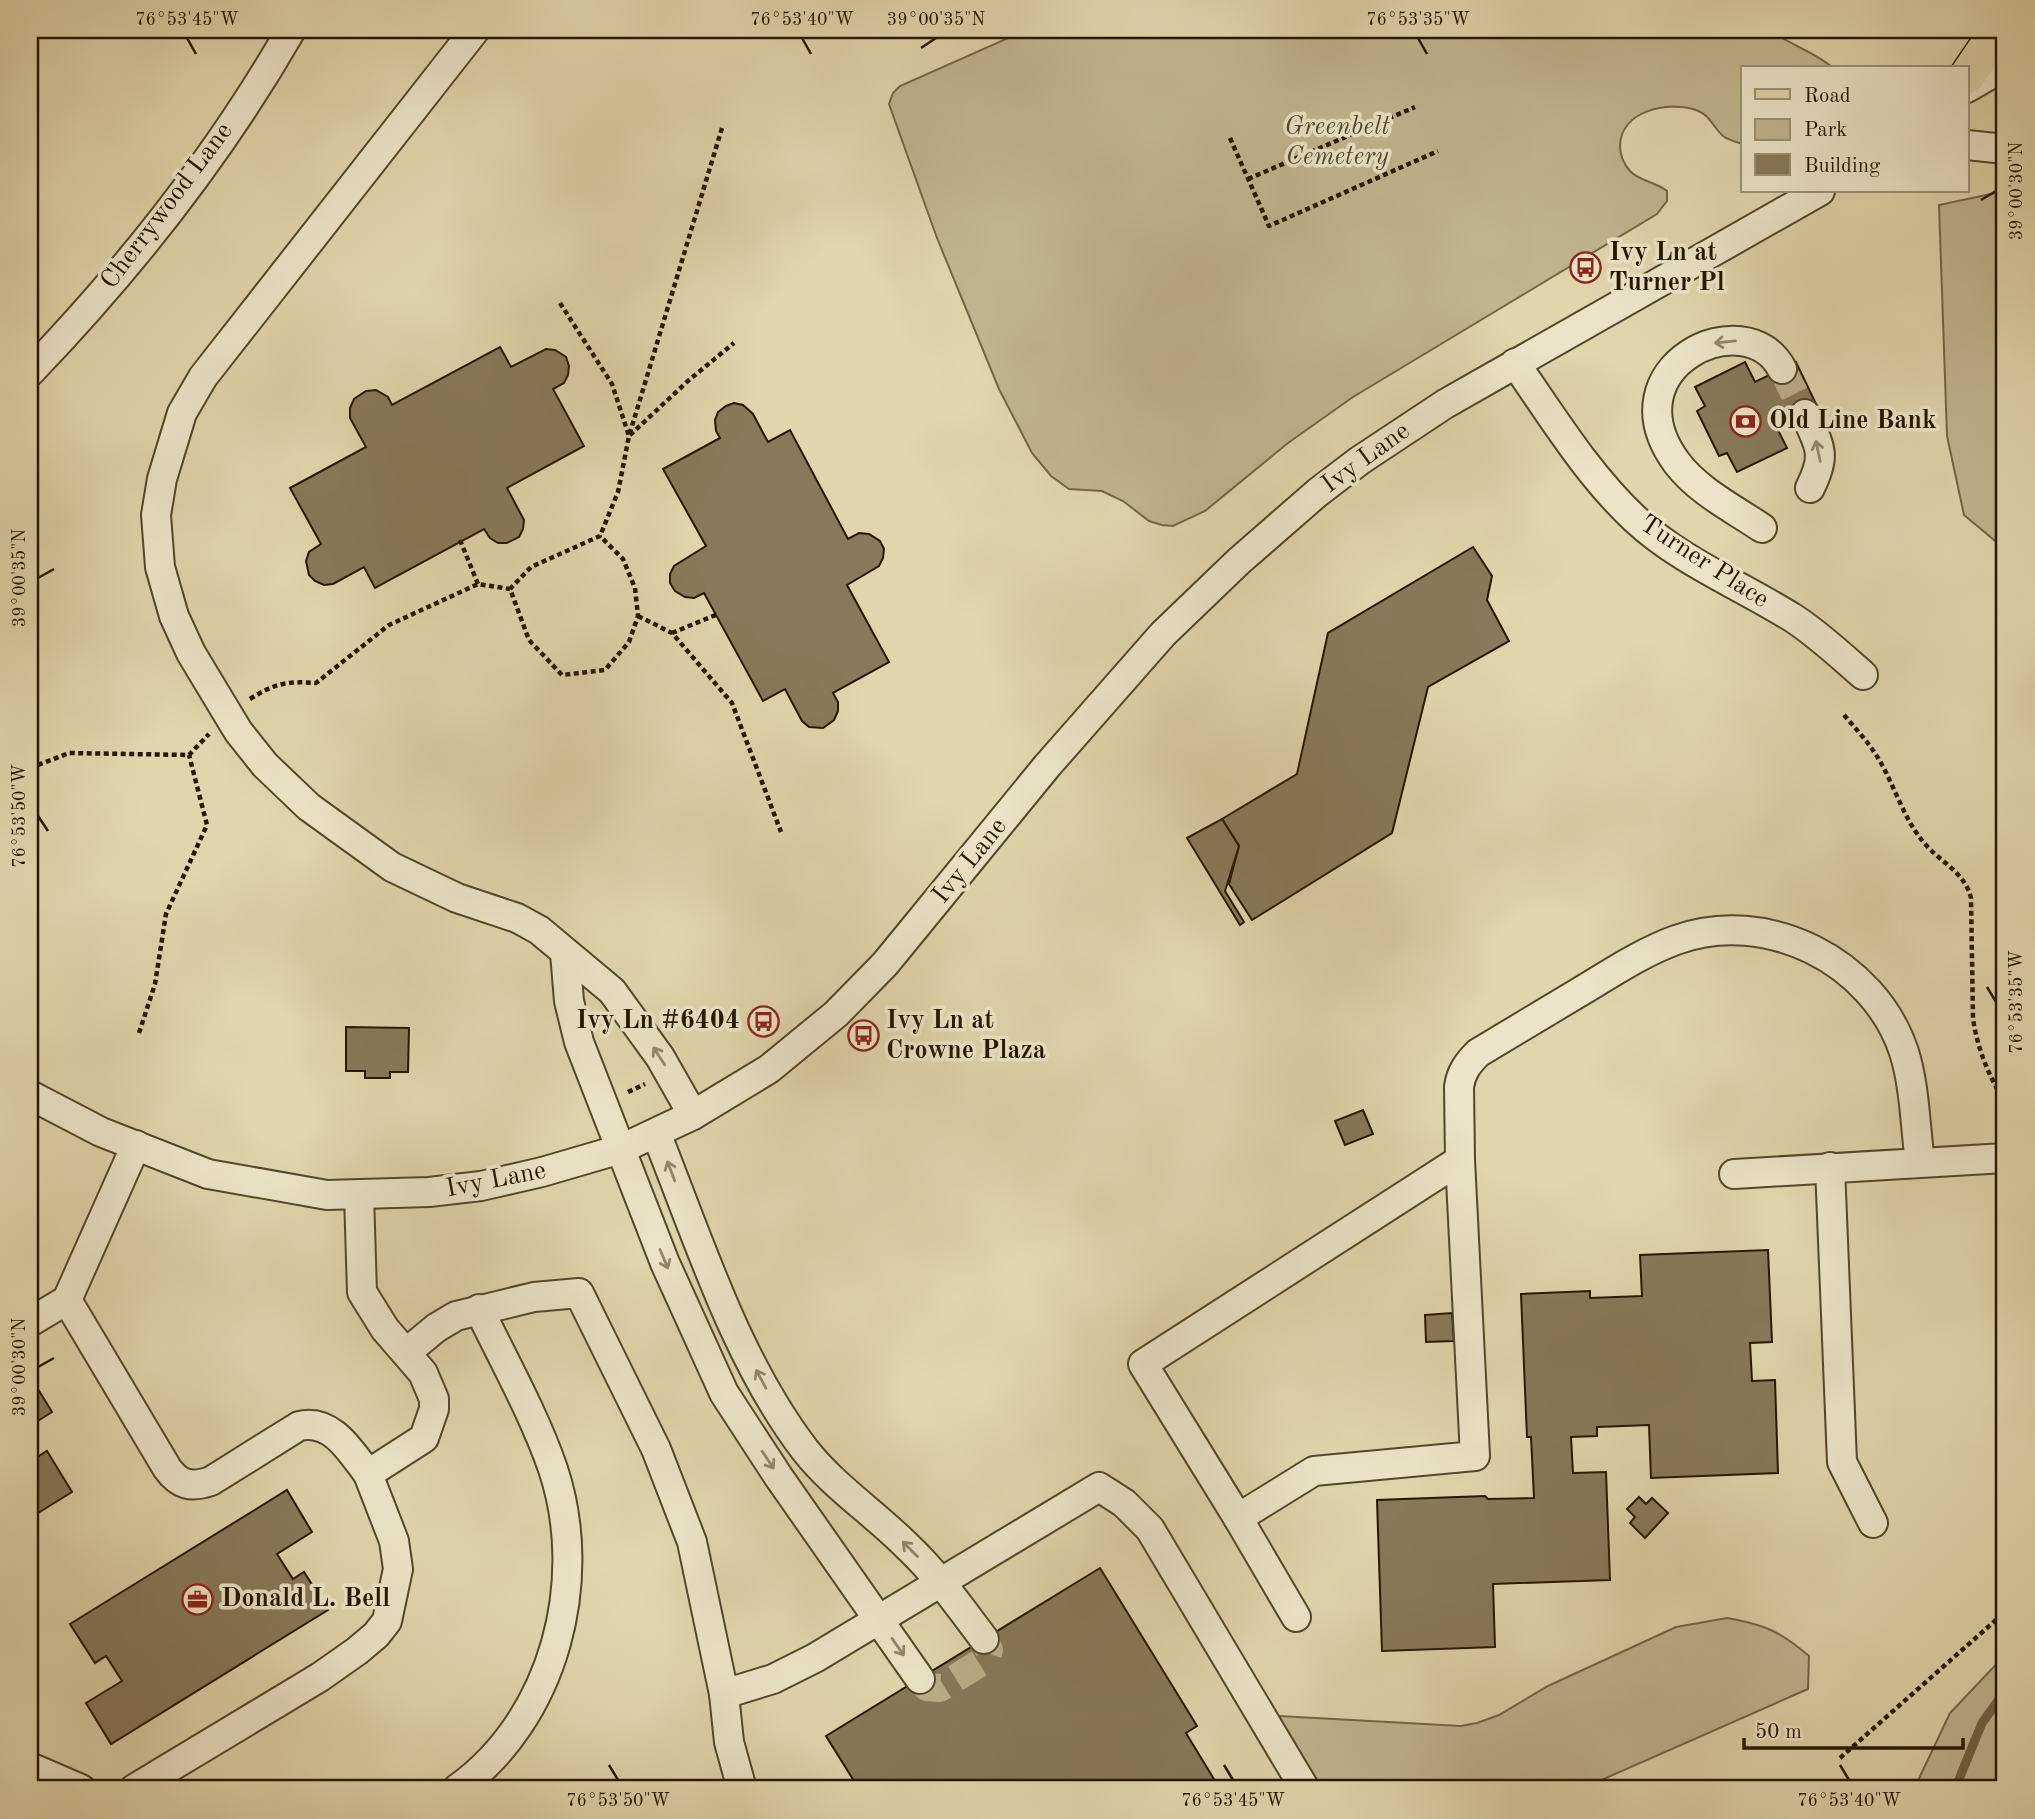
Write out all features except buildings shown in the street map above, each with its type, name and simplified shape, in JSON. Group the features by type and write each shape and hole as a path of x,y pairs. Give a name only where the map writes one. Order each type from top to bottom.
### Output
{"main road":[{"path":"1968,75 1998,30"}],"street":[{"name":"Cherrywood Lane","path":"30,372 73,328 175,203 292,30"},
{"path":"475,30 203,377 183,413 162,479 156,515 160,567 174,616 191,653 228,715 265,765 309,807 392,867 457,898 517,918 539,930 612,992 634,1019 674,1079 693,1115"},
{"path":"1968,87 2005,66"},
{"path":"1968,145 2005,149"},
{"name":"Ivy Lane","path":"30,1095 101,1132 208,1174 327,1195 429,1192 481,1186 621,1149 693,1115 769,1069 812,1035 868,982 1066,744 1163,634 1249,552 1317,493 1359,461 1444,404 1812,194"},
{"path":"1762,528 1694,481 1677,463 1658,425 1656,407 1661,387 1671,371 1685,357 1706,345 1725,340 1747,341 1769,353 1783,369"},
{"name":"Turner Place","path":"1515,363 1605,488 1636,520 1679,552 1795,620 1863,675"},
{"path":"1805,414 1822,459 1810,488"},
{"path":"1238,1518 1314,1472 1475,1456 1460,1160 1460,1078 1469,1061 1478,1053 1647,952 1678,939 1709,932 1757,932 1808,945 1849,974 1873,997 1894,1030 1903,1051 1909,1073 1920,1162"},
{"path":"565,953 569,1001 579,1042 666,1263 724,1392 778,1476 920,1679"},
{"path":"656,1133 710,1274 762,1383 789,1427 824,1471 906,1544 941,1582 984,1639"},
{"path":"30,1322 67,1300 136,1145"},
{"path":"1734,1174 2005,1158"},
{"path":"1296,1616 1143,1364 1460,1160"},
{"path":"1830,1167 1842,1462 1873,1523"},
{"path":"359,1195 362,1292 385,1329 423,1373 430,1386 434,1409 424,1438 368,1474"},
{"path":"407,1352 456,1315 534,1297 579,1293 656,1449 692,1542 724,1694 729,1742 742,1789"},
{"path":"67,1300 174,1477 184,1485 197,1486 211,1481 299,1426 318,1424 332,1433 368,1474 394,1541 398,1569 387,1621 357,1651 320,1677 134,1789"},
{"path":"457,1789 491,1758 523,1718 548,1673 565,1605 565,1532 553,1468 479,1309"},
{"path":"724,1694 773,1679 816,1658 1099,1487 1124,1503 1150,1529 1305,1789"},
{"path":"30,1767 81,1789"}],"path":[{"path":"1248,179 1415,107"},
{"path":"510,589 531,567 600,536 618,492 629,436 722,128"},
{"path":"1230,138 1269,226 1438,151"},
{"path":"560,303 612,384 629,436"},
{"path":"629,436 734,343"},
{"path":"510,589 529,640 562,676 605,670 629,642 638,616 635,588 623,559 600,536"},
{"path":"460,540 478,584"},
{"path":"30,768 69,753 189,755 228,715 270,687 293,682 316,683 389,625 478,584 510,589"},
{"path":"672,633 718,614"},
{"path":"638,616 672,633 732,702 781,832"},
{"path":"1844,715 1877,755 1917,835 1937,857 1963,878 1969,888 1974,1026 1984,1060 2005,1102"},
{"path":"139,1033 155,984 166,914 207,825 189,755"},
{"path":"620,1096 649,1082"},
{"path":"1840,1758 2005,1612"}],"green space":[{"name":"Greenbelt Cemetery","path":"1026,30 1770,30 1830,66 1741,66 1741,143 1723,136 1701,112 1685,107 1660,108 1637,116 1622,134 1621,153 1630,171 1667,191 1667,201 1657,214 1353,397 1288,443 1205,511 1173,526 1149,521 1123,501 1102,491 1069,489 1051,476 1032,453 999,389 937,238 889,104 893,93 900,86"},
{"path":"2005,191 2005,549 1964,515 1947,436 1939,205"},
{"path":"1727,1618 1771,1630 1809,1656 1808,1689 1581,1789 1305,1789 1261,1715 1461,1726 1477,1723 1499,1715 1548,1686 1676,1627"},
{"path":"2005,1655 2005,1789 1914,1789 1950,1713"}],"waterway":[{"path":"1955,1789 1982,1723 2005,1691"}],"tunnel":[{"path":"1782,369 1805,414"},
{"path":"920,1679 927,1687 940,1688 986,1659 989,1650 984,1639"}],"place":[{"name":"Ivy Ln at Turner Pl","path":"1586,268"},
{"name":"Old Line Bank","path":"1746,421"},
{"name":"Ivy Ln #6404","path":"763,1021"},
{"name":"Ivy Ln at Crowne Plaza","path":"863,1036"},
{"name":"Donald L. Bell","path":"198,1599"}]}
